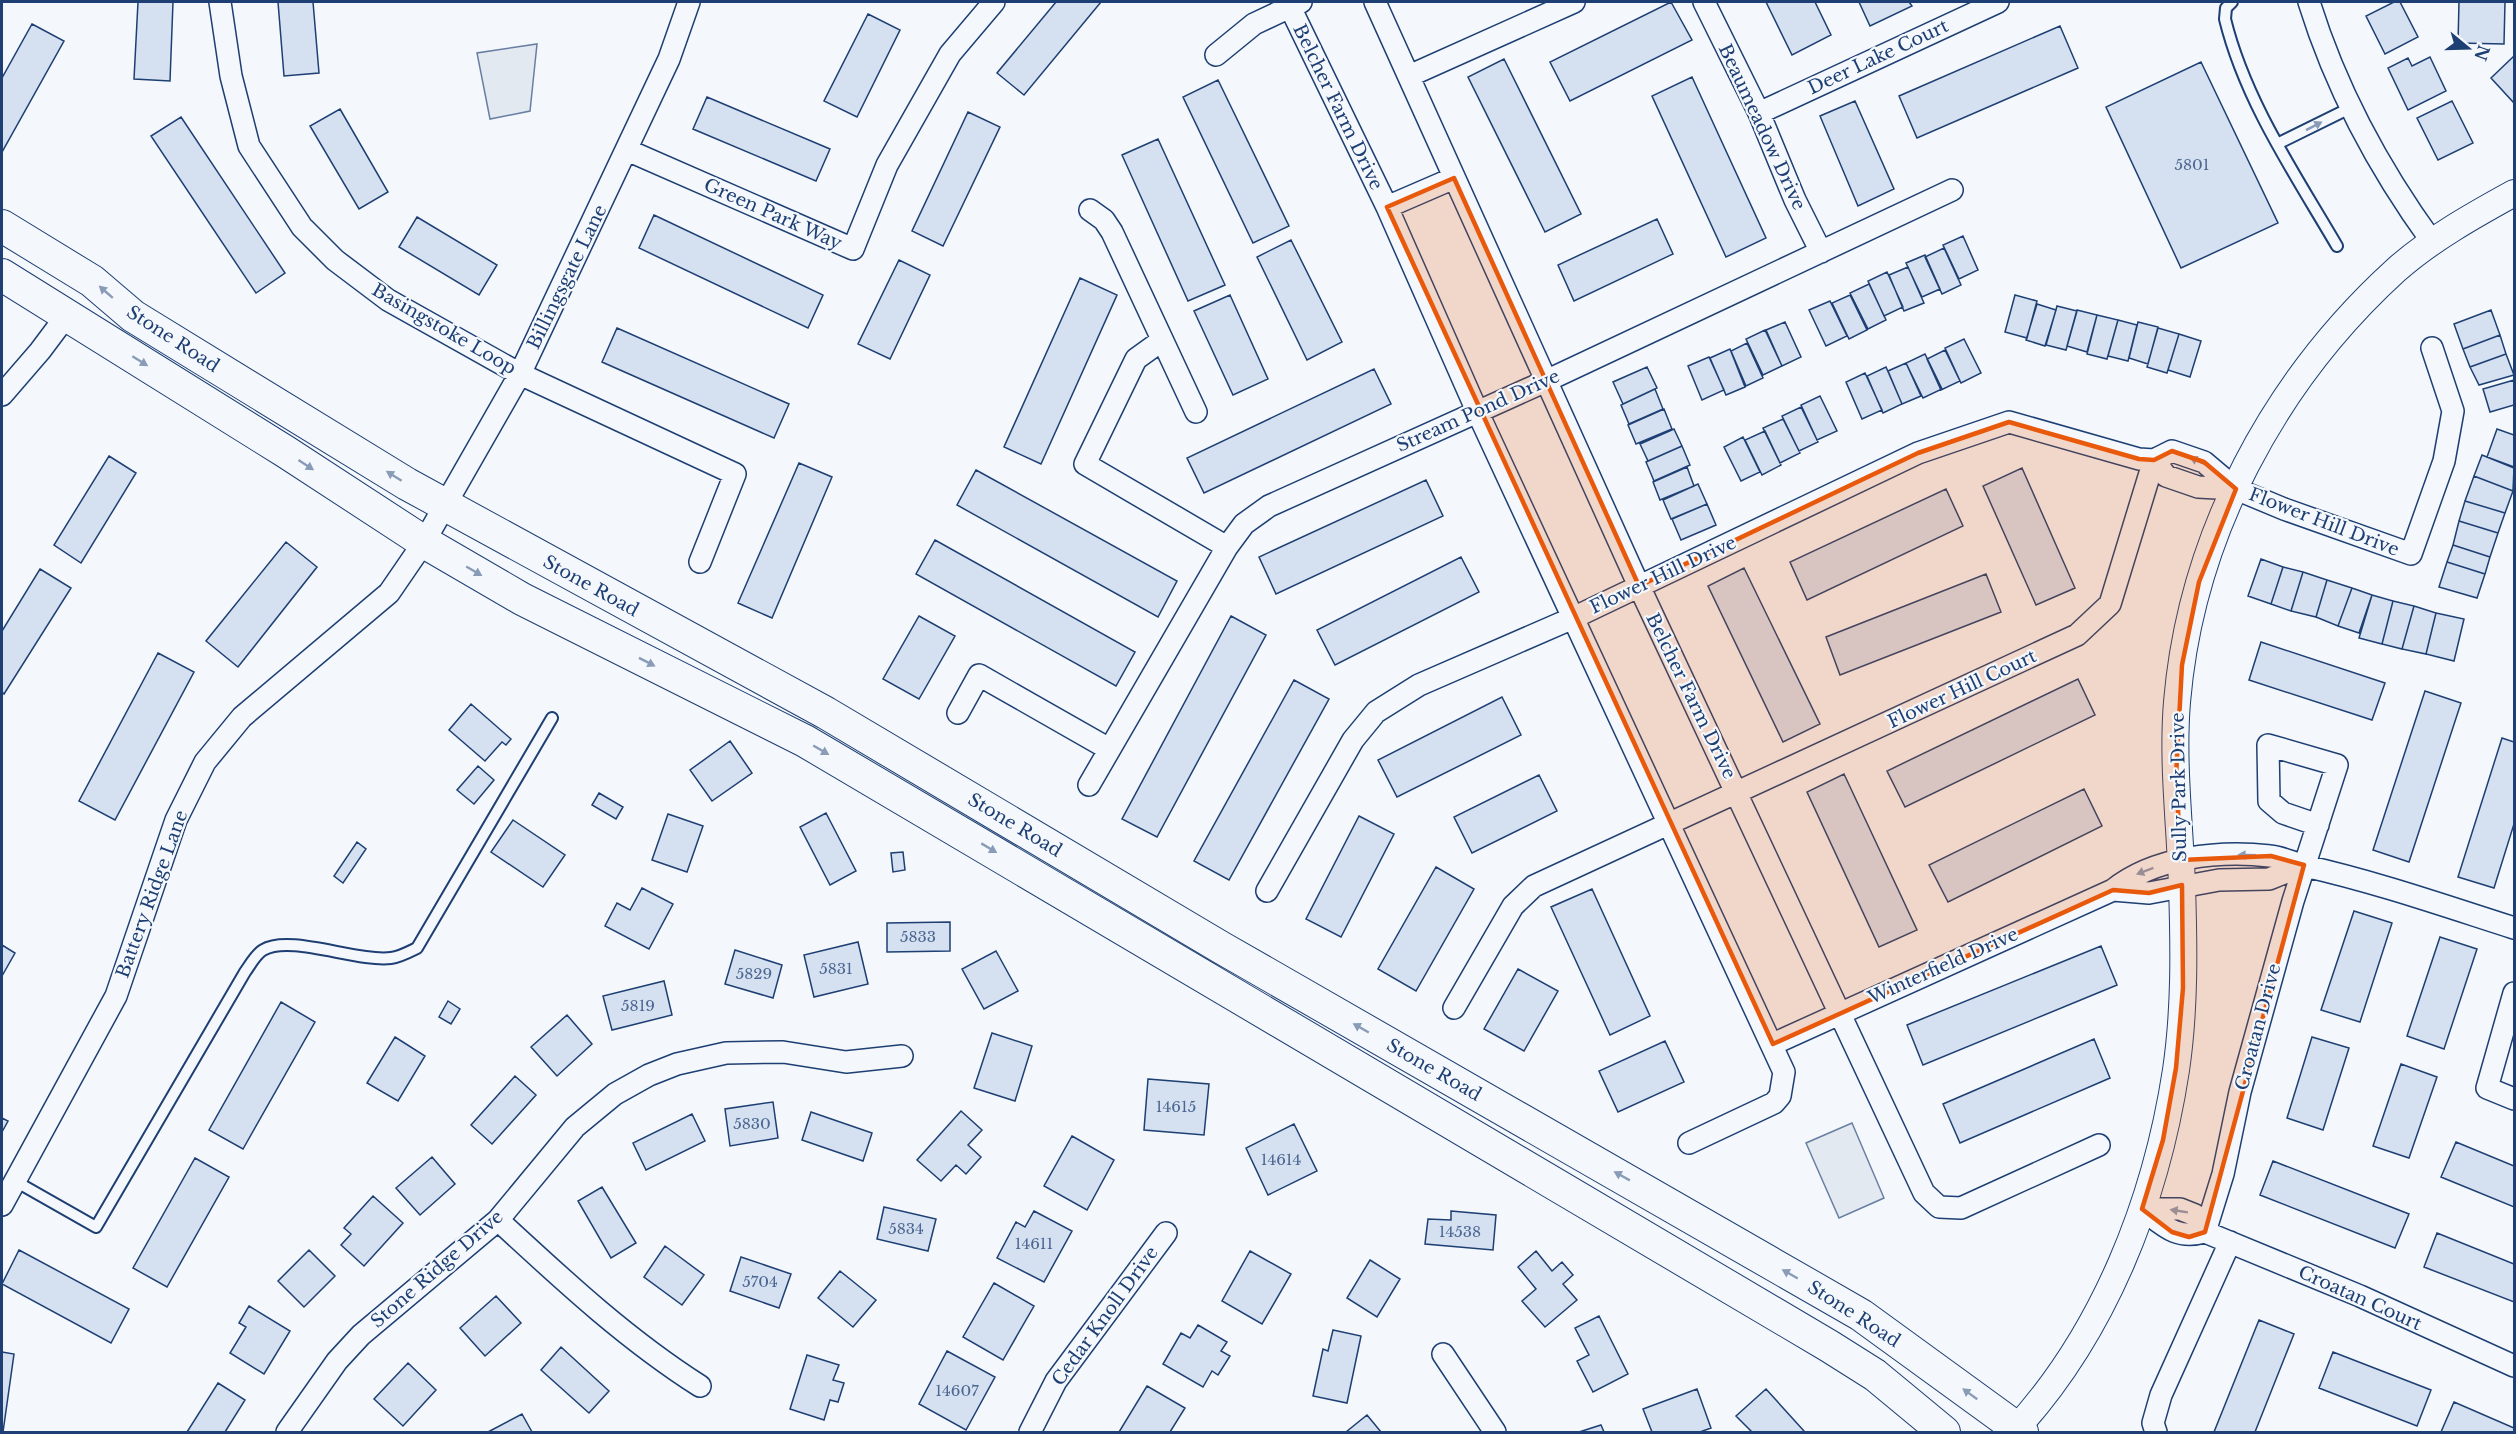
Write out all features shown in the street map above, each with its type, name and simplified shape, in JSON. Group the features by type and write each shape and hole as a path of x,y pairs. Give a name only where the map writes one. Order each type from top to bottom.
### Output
{"main road":[{"name":"Stone Road","path":"2,226 92,281 133,315 445,506 826,713 1222,948 1853,1310 2017,1431"},
{"name":"Stone Road","path":"2,275 286,452 424,542 522,599 806,741 967,834 1622,1226 1829,1346 1875,1376 1944,1432"}],"street":[{"name":"Basingstoke Loop","path":"220,2 231,76 249,146 302,227 335,260 388,300 520,374 735,474 700,562"},
{"name":"Billingsgate Lane","path":"424,542 520,374 669,59 689,2"},
{"name":"Green Park Way","path":"627,150 853,249 887,165 950,54 994,2"},
{"name":"Belcher Farm Drive","path":"1375,2 1639,586 1739,794 1924,1193 1939,1207 1961,1208 2099,1145"},
{"path":"1409,76 1574,2"},
{"name":"Beaumeadow Drive","path":"1704,2 1759,113 1795,200 1821,252"},
{"name":"Deer Lake Court","path":"1759,113 1972,6 1998,2"},
{"path":"2309,2 2350,108 2378,158 2433,243"},
{"name":"Belcher Farm Drive","path":"1216,55 1254,24 1295,4 1477,411 1773,1044 1784,1072 1780,1096 1774,1103 1689,1143"},
{"name":"Belcher Farm Drive","path":"1387,207 1454,178"},
{"name":"Stream Pond Drive","path":"1089,785 1227,547 1244,524 1269,506 1546,381 1952,190"},
{"name":"Sully Park Drive","path":"2017,1431 2078,1347 2102,1305 2121,1265 2142,1209 2163,1140 2176,1068 2183,988 2181,872 2176,777 2177,704 2182,665 2199,582 2213,540 2250,454 2292,387 2337,331 2398,269 2433,243 2514,193"},
{"path":"1090,210 1104,220 1112,232 1196,412"},
{"path":"2,394 40,351 67,315"},
{"path":"1161,341 1136,359 1085,464 1227,547"},
{"name":"Flower Hill Drive","path":"1267,891 1353,740 1376,712 1419,685 1573,618 1918,453 2009,422 2139,459 2154,460 2172,451 2204,462 2236,489 2284,509 2411,554 2444,461 2453,411 2432,348"},
{"name":"Flower Hill Court","path":"1454,1008 1513,906 1534,886 1739,794 2077,635 2110,604 2154,460"},
{"name":"Battery Ridge Lane","path":"2,1205 116,996 176,820 205,762 242,717 389,593 424,542"},
{"path":"958,713 979,675 1109,749"},
{"name":"Croatan Drive","path":"2205,1232 2223,1174 2240,1092 2304,865 2318,825"},
{"path":"2304,865 2337,872 2514,928"},
{"name":"Winterfield Drive","path":"1773,1044 2113,890 2149,893 2181,872 2219,880 2270,879 2304,865"},
{"path":"2514,993 2487,1088 2514,1099"},
{"name":"Stone Ridge Drive","path":"287,1432 337,1361 361,1335 498,1220 575,1126 615,1094 649,1075 702,1057 753,1051 783,1052 846,1062 902,1056"},
{"name":"Croatan Court","path":"2142,1209 2172,1232 2189,1237 2205,1232 2360,1296 2514,1366"},
{"path":"498,1220 606,1320 700,1386"},
{"name":"Cedar Knoll Drive","path":"1030,1432 1056,1381 1166,1233"},
{"path":"2156,1432 2152,1423 2160,1395 2230,1242"},
{"path":"1443,1354 1496,1432"}],"lane":[{"path":"2229,5 2227,27 2246,79 2277,144 2337,246"},
{"path":"2277,144 2350,108"},
{"path":"15,1181 96,1227 245,972 260,951 273,945 296,945 341,955 391,958 417,948 552,718"}],"highlighted area":[{"path":"1454,178 1639,586 1918,453 2009,422 2139,459 2154,460 2172,451 2204,462 2236,489 2199,582 2182,665 2176,777 2181,860 2271,856 2304,865 2205,1232 2189,1237 2172,1232 2142,1209 2163,1140 2176,1068 2183,988 2182,885 2149,893 2113,890 1773,1044 1387,207"}],"shaded area":[{"path":"537,44 530,111 490,119 477,53"},
{"path":"1852,1123 1884,1198 1839,1218 1806,1143"}],"building":[{"path":"138,2 173,2 170,81 134,79"},
{"path":"278,2 313,2 319,73 284,76"},
{"path":"1056,2 1101,2 1024,95 997,73"},
{"path":"1671,2 1692,40 1570,101 1550,62"},
{"path":"1766,2 1815,2 1831,35 1792,55"},
{"path":"1859,2 1909,2 1912,6 1870,26"},
{"path":"2394,2 2400,2 2418,37 2385,54 2366,16"},
{"path":"2459,2 2505,2 2504,44 2458,43"},
{"path":"868,14 900,30 857,117 824,101"},
{"path":"32,24 64,41 2,152 2,78"},
{"path":"2060,26 2078,68 1917,138 1899,96"},
{"path":"2514,56 2514,103 2491,78"},
{"path":"2430,57 2446,91 2408,110 2388,68 2408,58 2412,66"},
{"path":"1504,59 1581,214 1545,232 1468,77"},
{"path":"2201,62 2278,223 2181,268 2106,107"},
{"path":"1692,77 1766,238 1726,257 1652,96"},
{"path":"1218,80 1289,226 1253,243 1183,97"},
{"path":"707,97 830,149 816,181 693,129"},
{"path":"1855,101 1894,189 1858,206 1820,116"},
{"path":"2452,101 2473,143 2438,160 2417,118"},
{"path":"340,109 388,192 359,209 310,126"},
{"path":"968,112 1000,127 943,246 912,231"},
{"path":"181,117 285,273 256,293 151,136"},
{"path":"1158,139 1225,285 1188,301 1122,155"},
{"path":"654,215 823,295 808,328 639,248"},
{"path":"417,217 497,265 479,295 399,247"},
{"path":"1657,219 1673,254 1574,301 1558,265"},
{"path":"1963,236 1978,270 1959,279 1943,245"},
{"path":"1291,240 1342,342 1307,360 1257,257"},
{"path":"1944,248 1961,285 1942,294 1925,257"},
{"path":"1925,255 1940,289 1922,297 1906,263"},
{"path":"899,260 930,275 890,359 858,344"},
{"path":"1908,267 1924,303 1904,311 1889,275"},
{"path":"1887,272 1903,307 1884,316 1868,281"},
{"path":"1080,278 1117,295 1041,464 1004,447"},
{"path":"1869,284 1886,320 1868,329 1850,293"},
{"path":"1230,295 1268,379 1233,395 1194,311"},
{"path":"1850,295 1867,330 1849,339 1832,303"},
{"path":"2015,295 2037,301 2027,338 2005,332"},
{"path":"1830,301 1847,336 1826,346 1809,310"},
{"path":"2037,304 2056,310 2045,346 2026,340"},
{"path":"2057,306 2077,311 2066,350 2046,345"},
{"path":"2077,310 2097,315 2087,352 2067,346"},
{"path":"2491,310 2500,335 2463,349 2454,324"},
{"path":"2097,315 2118,320 2107,359 2087,354"},
{"path":"2118,320 2137,325 2128,361 2108,356"},
{"path":"1785,322 1801,357 1782,366 1766,330"},
{"path":"2138,322 2158,327 2148,364 2129,358"},
{"path":"617,328 789,404 774,438 602,362"},
{"path":"2158,328 2179,334 2167,373 2147,367"},
{"path":"1765,330 1782,366 1763,375 1746,339"},
{"path":"2179,334 2201,341 2190,377 2168,370"},
{"path":"2500,335 2506,354 2470,367 2463,349"},
{"path":"1964,339 1981,373 1961,383 1945,348"},
{"path":"1747,343 1763,378 1746,386 1731,351"},
{"path":"1730,349 1745,387 1726,395 1710,358"},
{"path":"1945,350 1960,381 1941,390 1927,359"},
{"path":"1925,354 1942,389 1923,398 1906,363"},
{"path":"2506,354 2514,375 2479,385 2470,367"},
{"path":"1709,357 1724,390 1702,400 1688,366"},
{"path":"1906,363 1921,396 1902,404 1888,371"},
{"path":"1647,367 1657,388 1623,404 1613,382"},
{"path":"1886,367 1902,404 1883,413 1867,376"},
{"path":"1374,369 1391,404 1204,493 1187,458"},
{"path":"1865,373 1882,410 1862,419 1846,382"},
{"path":"2514,380 2514,405 2490,412 2483,389"},
{"path":"1655,389 1663,409 1629,424 1621,405"},
{"path":"1820,396 1837,431 1817,440 1801,405"},
{"path":"1801,407 1818,442 1799,451 1782,416"},
{"path":"1664,409 1672,429 1636,444 1628,425"},
{"path":"1783,419 1800,453 1780,463 1763,428"},
{"path":"1674,429 1682,446 1648,461 1640,444"},
{"path":"2497,429 2514,435 2514,467 2487,457"},
{"path":"1765,431 1781,465 1762,475 1745,440"},
{"path":"1743,437 1760,472 1741,481 1724,447"},
{"path":"1682,446 1690,465 1654,481 1646,462"},
{"path":"2482,455 2514,468 2513,491 2474,476"},
{"path":"109,456 136,473 81,563 54,545"},
{"path":"799,463 832,477 772,618 738,603"},
{"path":"1687,467 1694,486 1660,500 1653,482"},
{"path":"2022,468 2075,588 2036,605 1983,486"},
{"path":"976,470 1177,581 1158,617 957,505"},
{"path":"2474,476 2513,491 2505,513 2465,501"},
{"path":"1426,480 1443,516 1276,594 1259,557"},
{"path":"1698,484 1707,504 1671,519 1663,500"},
{"path":"1946,489 1963,526 1807,600 1790,562"},
{"path":"2465,501 2505,513 2498,533 2459,521"},
{"path":"1707,504 1716,525 1681,540 1672,519"},
{"path":"2459,521 2498,533 2490,557 2453,545"},
{"path":"935,540 1135,652 1116,686 916,574"},
{"path":"286,542 317,567 238,667 206,641"},
{"path":"2453,545 2490,557 2485,574 2447,562"},
{"path":"1461,557 1479,592 1335,665 1317,630"},
{"path":"2261,559 2283,567 2271,604 2248,596"},
{"path":"2447,562 2485,574 2477,598 2439,587"},
{"path":"2283,567 2303,572 2291,611 2271,604"},
{"path":"1744,568 1820,724 1783,742 1708,586"},
{"path":"40,569 71,588 4,694 2,692 2,631"},
{"path":"2303,572 2327,580 2316,617 2291,611"},
{"path":"1986,574 2001,612 1840,675 1826,637"},
{"path":"2327,580 2352,588 2338,626 2316,617"},
{"path":"2352,588 2372,595 2359,633 2338,626"},
{"path":"2372,595 2393,601 2382,644 2359,638"},
{"path":"2393,601 2414,606 2402,649 2382,644"},
{"path":"2414,606 2436,613 2426,654 2402,649"},
{"path":"2436,613 2464,619 2454,661 2426,654"},
{"path":"919,616 955,636 919,699 883,679"},
{"path":"1231,616 1266,635 1157,837 1122,819"},
{"path":"2261,642 2385,683 2372,720 2249,680"},
{"path":"158,653 194,672 115,820 79,801"},
{"path":"2078,679 2095,715 1905,807 1887,771"},
{"path":"1294,680 1329,699 1229,880 1194,861"},
{"path":"2425,691 2461,703 2409,862 2373,850"},
{"path":"1502,697 1521,735 1397,797 1378,760"},
{"path":"471,704 511,739 506,745 502,742 485,761 449,730"},
{"path":"2502,738 2514,742 2514,824 2494,888 2458,877"},
{"path":"730,741 752,773 712,801 690,770"},
{"path":"478,766 494,780 474,804 457,790"},
{"path":"1844,774 1917,930 1879,947 1807,792"},
{"path":"1539,775 1557,811 1472,853 1454,817"},
{"path":"2084,789 2102,826 1948,902 1929,865"},
{"path":"599,793 623,807 616,819 592,805"},
{"path":"826,813 856,871 830,885 800,827"},
{"path":"668,814 703,826 687,872 652,860"},
{"path":"1359,816 1394,834 1341,937 1306,919"},
{"path":"513,820 565,855 543,887 491,852"},
{"path":"357,842 366,849 343,883 334,876"},
{"path":"903,852 905,870 893,872 891,853"},
{"path":"1436,867 1474,889 1416,991 1378,969"},
{"path":"642,888 673,904 649,949 605,926 617,903 630,910"},
{"path":"1592,889 1650,1016 1610,1035 1551,907"},
{"path":"2354,911 2392,923 2360,1022 2321,1010"},
{"path":"950,922 950,951 887,952 887,923"},
{"path":"2440,937 2477,949 2444,1049 2407,1036"},
{"path":"858,942 868,984 814,997 804,955"},
{"path":"2,945 15,953 2,976"},
{"path":"2101,946 2117,985 1923,1065 1907,1025"},
{"path":"735,950 782,965 773,998 725,984"},
{"path":"996,951 1018,991 984,1009 962,969"},
{"path":"1518,969 1558,991 1524,1051 1484,1029"},
{"path":"664,981 672,1015 612,1030 603,996"},
{"path":"448,1001 460,1009 451,1024 439,1017"},
{"path":"281,1002 315,1022 243,1149 209,1130"},
{"path":"567,1015 592,1044 557,1076 531,1047"},
{"path":"992,1033 1032,1046 1015,1101 974,1088"},
{"path":"395,1037 425,1056 398,1101 367,1083"},
{"path":"2312,1037 2349,1048 2323,1130 2287,1118"},
{"path":"2094,1039 2110,1078 1960,1143 1943,1104"},
{"path":"1665,1041 1684,1082 1618,1112 1599,1071"},
{"path":"2401,1064 2437,1077 2409,1158 2373,1146"},
{"path":"515,1076 536,1095 492,1144 471,1125"},
{"path":"1148,1079 1209,1084 1204,1135 1144,1130"},
{"path":"773,1102 778,1138 730,1146 725,1109"},
{"path":"961,1111 982,1130 968,1145 981,1157 966,1174 956,1165 941,1181 917,1160"},
{"path":"811,1112 872,1133 863,1161 802,1140"},
{"path":"692,1114 705,1141 646,1170 633,1143"},
{"path":"2,1118 8,1121 2,1132"},
{"path":"1294,1124 1317,1171 1268,1195 1246,1148"},
{"path":"1072,1136 1114,1160 1087,1210 1044,1186"},
{"path":"2456,1142 2514,1166 2514,1207 2441,1177"},
{"path":"432,1157 455,1184 420,1215 396,1188"},
{"path":"195,1158 229,1177 167,1287 133,1268"},
{"path":"2273,1161 2409,1214 2395,1248 2260,1195"},
{"path":"602,1187 636,1243 611,1258 578,1201"},
{"path":"373,1196 403,1223 364,1266 341,1245 351,1234 344,1228"},
{"path":"884,1207 936,1219 928,1251 877,1239"},
{"path":"1034,1211 1072,1231 1044,1282 997,1258 1016,1222 1025,1227"},
{"path":"1451,1211 1496,1215 1493,1250 1425,1244 1428,1219 1451,1220"},
{"path":"2437,1233 2514,1264 2514,1302 2424,1267"},
{"path":"665,1246 704,1275 682,1305 644,1277"},
{"path":"19,1250 129,1309 111,1343 2,1284"},
{"path":"309,1250 335,1276 304,1307 278,1281"},
{"path":"1250,1251 1291,1274 1262,1324 1222,1301"},
{"path":"1536,1251 1552,1271 1562,1262 1573,1275 1563,1284 1577,1300 1545,1327 1522,1301 1536,1289 1518,1267"},
{"path":"741,1257 791,1274 779,1308 730,1291"},
{"path":"1370,1260 1400,1279 1377,1317 1347,1298"},
{"path":"840,1271 876,1300 853,1327 818,1298"},
{"path":"994,1283 1034,1306 1003,1360 963,1337"},
{"path":"496,1296 521,1323 485,1356 460,1328"},
{"path":"249,1306 290,1331 264,1374 230,1353 246,1327 239,1323"},
{"path":"1599,1316 1628,1374 1593,1392 1577,1361 1589,1355 1575,1328"},
{"path":"2259,1320 2294,1334 2255,1432 2214,1432"},
{"path":"1198,1325 1227,1342 1221,1351 1230,1356 1218,1375 1212,1371 1203,1387 1163,1364 1181,1333 1190,1338"},
{"path":"1333,1330 1361,1336 1347,1403 1313,1396 1323,1349 1328,1351"},
{"path":"561,1347 609,1391 589,1413 541,1370"},
{"path":"947,1351 995,1377 966,1430 919,1404"},
{"path":"2,1352 14,1354 3,1432 2,1432"},
{"path":"2333,1352 2431,1390 2417,1426 2319,1388"},
{"path":"807,1355 839,1365 833,1380 844,1383 838,1402 830,1400 824,1420 790,1409"},
{"path":"408,1363 436,1390 403,1426 374,1399"},
{"path":"218,1383 245,1400 225,1432 187,1432"},
{"path":"1147,1386 1185,1408 1170,1432 1119,1432"},
{"path":"1697,1389 1711,1428 1700,1432 1652,1432 1643,1409"},
{"path":"1766,1389 1804,1431 1752,1432 1736,1416"},
{"path":"2454,1402 2514,1428 2514,1432 2441,1432"},
{"path":"522,1414 532,1432 488,1432"},
{"path":"1367,1415 1381,1432 1346,1432"},
{"path":"1601,1425 1604,1432 1579,1432"}]}
